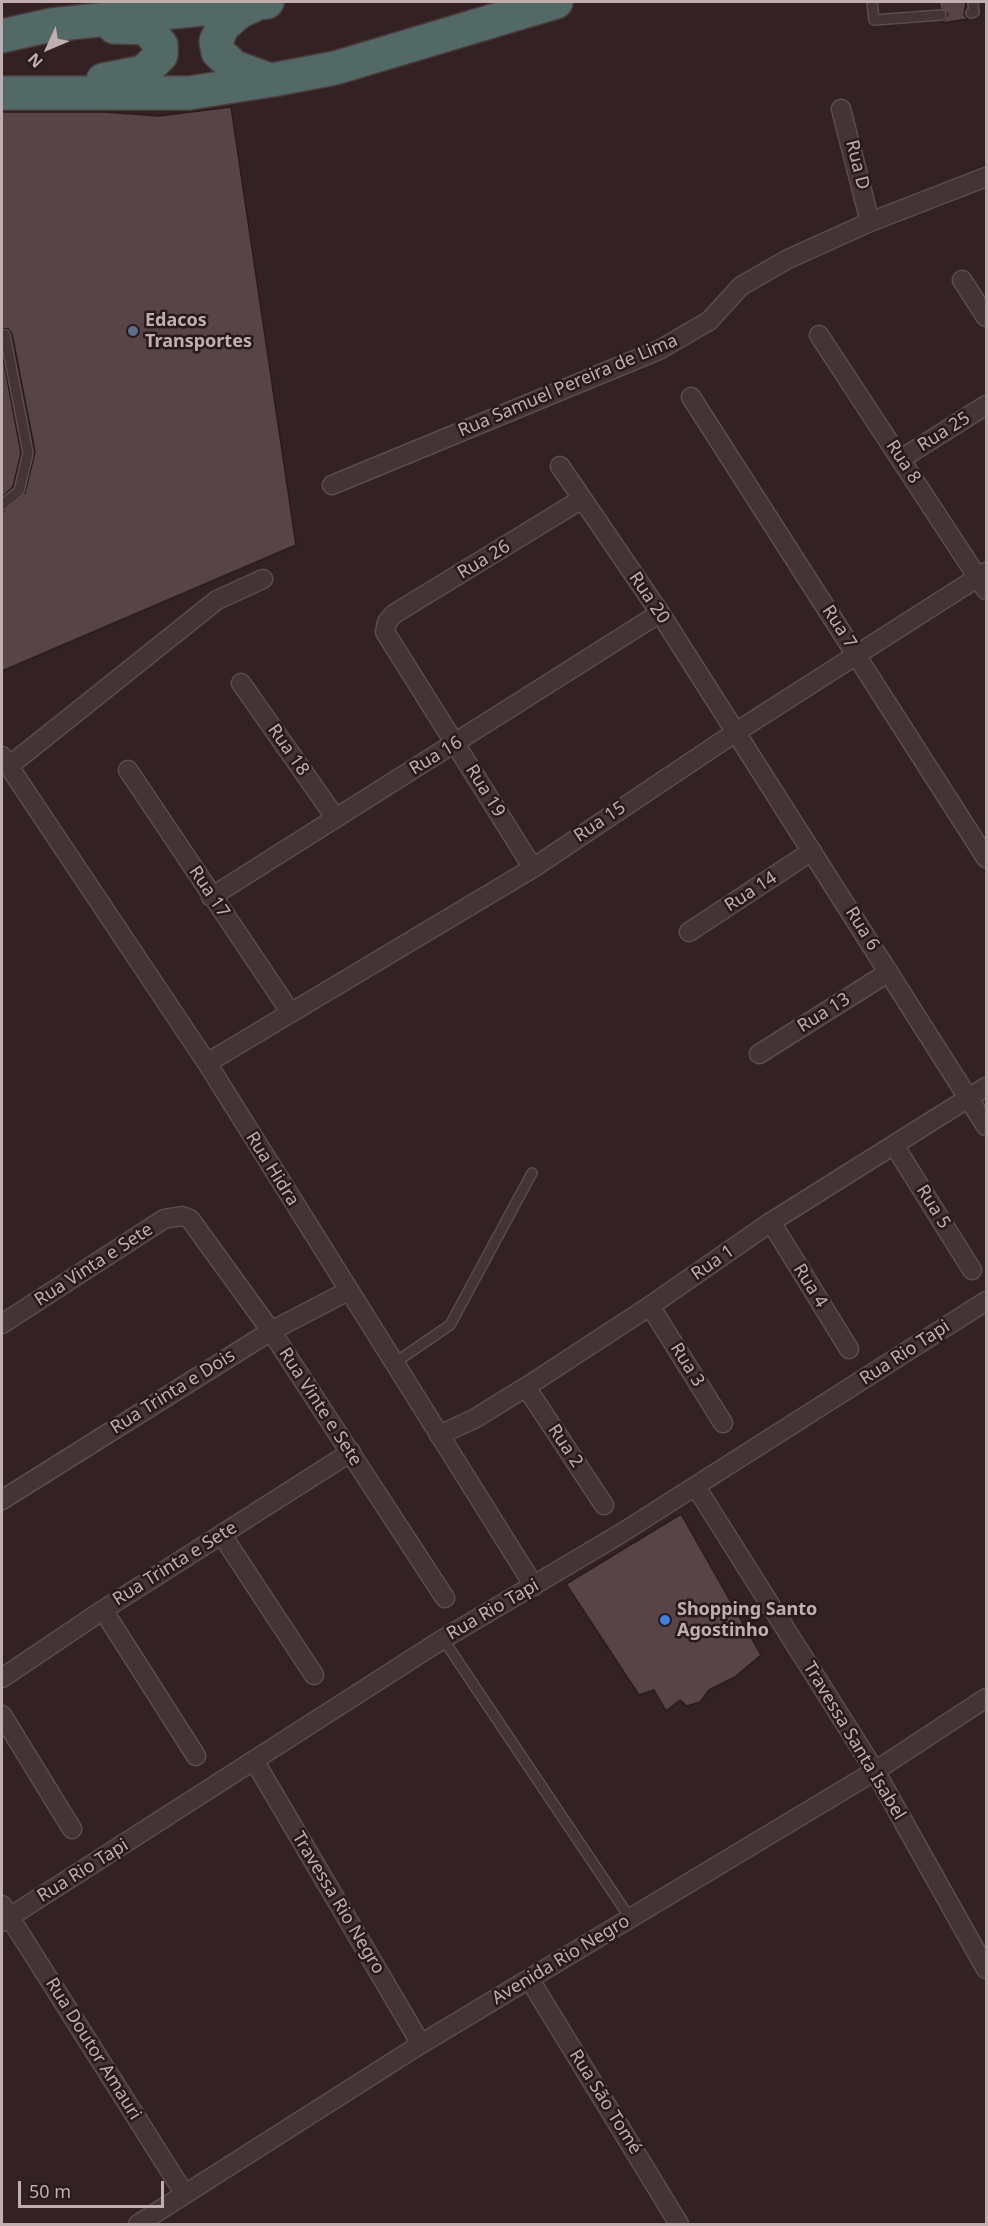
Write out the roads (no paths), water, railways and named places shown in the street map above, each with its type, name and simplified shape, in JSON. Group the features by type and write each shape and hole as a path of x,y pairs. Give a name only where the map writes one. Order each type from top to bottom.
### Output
{"highway":[{"path":"262,2 239,12 223,26 216,41 218,51 234,67 272,80"},
{"path":"2,36 137,9 262,2"},
{"path":"2,93 189,93 272,80 336,68 556,2"},
{"path":"37,92 144,72 161,55 161,45 146,28 51,25"}],"street":[{"name":"Rua D","path":"841,109 870,222"},
{"name":"Rua Samuel Pereira de Lima","path":"332,485 659,351 709,321 741,286 788,259 870,222 987,177"},
{"path":"962,280 987,317"},
{"name":"Rua 8","path":"819,335 984,580"},
{"name":"Rua 7","path":"691,397 987,858"},
{"name":"Rua 25","path":"901,459 987,405"},
{"name":"Rua 20","path":"560,466 660,613 736,732"},
{"name":"Rua 26","path":"387,621 394,614 582,500"},
{"path":"5,761 218,600 263,579"},
{"name":"Rua 15","path":"207,1063 533,868 856,654 984,580"},
{"name":"Rua 16","path":"211,897 336,817 456,745 660,613"},
{"name":"Rua 19","path":"387,621 386,632 533,868"},
{"name":"Rua 18","path":"241,683 336,817"},
{"name":"Rua 6","path":"736,732 987,1126"},
{"name":"Rua Hidra","path":"5,761 207,1063 393,1364 534,1586"},
{"name":"Rua 17","path":"128,770 291,1014"},
{"name":"Rua 14","path":"689,932 812,851"},
{"name":"Rua 13","path":"759,1054 889,972"},
{"name":"Rua 1","path":"439,1435 474,1419 526,1387 650,1306 771,1222 987,1087"},
{"name":"Rua 5","path":"894,1145 972,1270"},
{"name":"Rua Vinta e Sete","path":"2,1324 165,1219 183,1216 190,1219"},
{"name":"Rua Vinte e Sete","path":"190,1219 271,1331 445,1598"},
{"name":"Rua 4","path":"771,1222 849,1349"},
{"name":"Rua Trinta e Dois","path":"2,1500 271,1331 348,1291"},
{"name":"Rua Rio Tapi","path":"4,1915 255,1762 443,1639 696,1486 987,1301"},
{"name":"Rua 3","path":"650,1306 723,1423"},
{"name":"Rua 2","path":"526,1387 604,1505"},
{"name":"Rua Trinta e Sete","path":"2,1678 103,1610 351,1452"},
{"name":"Travessa Santa Isabel","path":"696,1486 875,1771 987,1969"},
{"path":"222,1535 314,1675"},
{"path":"103,1610 196,1755"},
{"name":"Avenida Rio Negro","path":"138,2224 422,2044 875,1771 987,1698"},
{"path":"2,1715 72,1829"},
{"name":"Travessa Rio Negro","path":"255,1762 422,2044"},
{"name":"Rua Doutor Amauri","path":"4,1915 184,2193"},
{"name":"Rua São Tomé","path":"530,1980 679,2224"}],"lane":[{"path":"872,2 874,20 941,15"},
{"path":"970,13 974,12 973,2"},
{"path":"2,505 19,491 28,453 5,335"},
{"path":"393,1364 450,1325 532,1173"},
{"path":"443,1639 630,1918"}],"place":[{"name":"Edacos Transportes","path":"133,331"},
{"name":"Shopping Santo Agostinho","path":"665,1620"}]}
